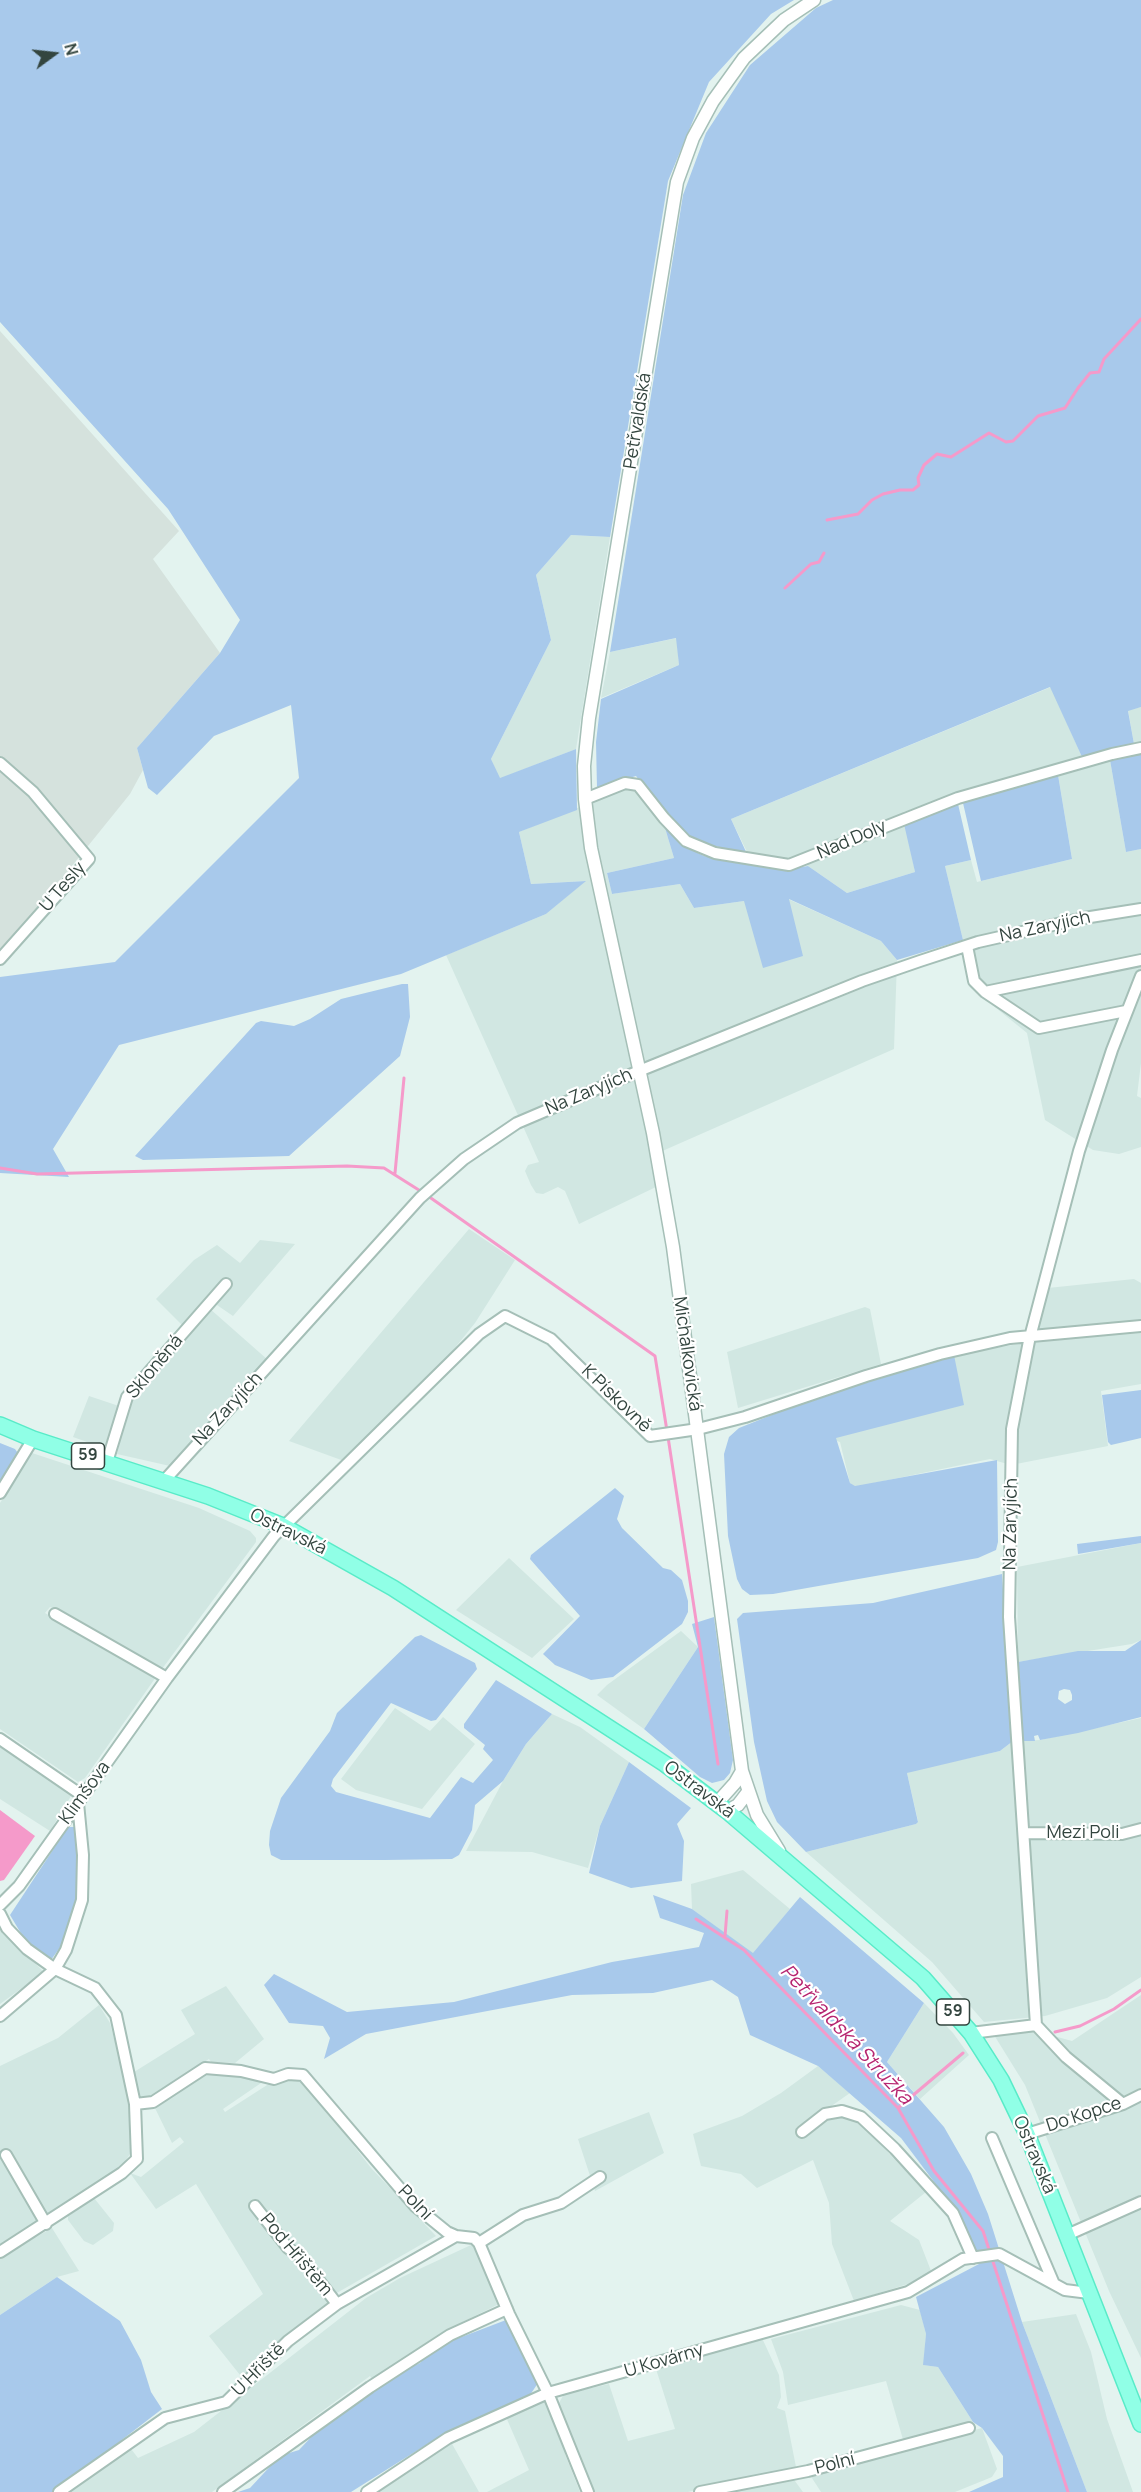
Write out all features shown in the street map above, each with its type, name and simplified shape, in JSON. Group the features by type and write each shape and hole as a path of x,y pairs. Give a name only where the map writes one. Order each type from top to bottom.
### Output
{"main road":[{"name":"Ostravská","path":"0,1425 33,1439 207,1496 283,1526 393,1588 583,1709 722,1807 923,1978 971,2033 1001,2080 1027,2134 1141,2424"}],"street":[{"name":"Petřvaldská","path":"600,889 585,799 584,766 589,718 677,182 693,138 713,101 744,58 784,20 814,0"},
{"name":"Nad Doly","path":"585,799 625,783 638,785 686,841 715,853 789,865 958,798 1112,754 1141,748"},
{"name":"U Tesly","path":"0,764 33,792 89,859 0,959"},
{"name":"Michálkovická","path":"600,889 668,1215 742,1771 760,1821 783,1857"},
{"name":"Na Zaryjích","path":"163,1482 420,1198 464,1159 517,1124 639,1071 862,981 967,946 1084,918 1141,909"},
{"path":"967,946 974,981 985,992 1039,1028 1126,1011"},
{"path":"985,992 1141,960"},
{"name":"Na Zaryjích","path":"1036,2025 1009,1617 1012,1429 1031,1335 1079,1151 1126,1011 1141,976"},
{"name":"Skloněná","path":"108,1462 127,1397 226,1284"},
{"name":"K Pískovně","path":"283,1526 479,1334 505,1316 551,1339 650,1436 698,1429 745,1417 812,1393 940,1354 1031,1335 1053,1336 1141,1326"},
{"path":"0,1493 33,1439"},
{"name":"Klimšova","path":"0,1905 19,1887 167,1678 283,1526"},
{"path":"56,1614 167,1678"},
{"path":"0,1739 80,1800 83,1855 82,1900 66,1950 55,1969 0,2016"},
{"path":"722,1807 742,1771"},
{"path":"722,1807 738,1805 748,1792"},
{"name":"Mezi Poli","path":"1024,1833 1122,1834 1141,1829"},
{"path":"0,1914 7,1928 27,1949 55,1969 96,1988 116,2015 135,2104 137,2159 122,2173 0,2252"},
{"path":"971,2033 1036,2025 1066,2058 1123,2104"},
{"name":"Polní","path":"135,2104 153,2102 205,2068 241,2071 274,2079 288,2074 303,2075 415,2206 436,2225 456,2236 466,2236 479,2243"},
{"name":"Do Kopce","path":"1027,2134 1123,2104 1141,2095"},
{"path":"802,2132 825,2114 842,2111 861,2117 895,2149 953,2213 974,2258"},
{"path":"993,2138 1054,2284"},
{"path":"6,2155 46,2224"},
{"path":"588,2492 548,2393 507,2309 479,2243 523,2215 561,2204 600,2177"},
{"path":"1066,2235 1141,2202"},
{"name":"Pod Hřištěm","path":"255,2206 288,2248 300,2256 336,2304"},
{"name":"U Hřiště","path":"59,2492 165,2418 226,2402 288,2341 336,2304 456,2236"},
{"name":"U Kovárny","path":"367,2492 448,2438 548,2393 908,2292 963,2259 999,2254 1065,2290 1089,2293"},
{"path":"223,2492 390,2374 450,2335 507,2309"},
{"name":"Polní","path":"700,2492 808,2470 969,2428"}],"shaded area":[{"path":"0,0 794,0 771,14 709,82 668,181 610,537 571,535 536,575 551,640 491,759 500,778 576,749 577,810 519,832 531,884 586,881 546,914 401,974 119,1045 53,1149 69,1177 0,1173 0,977 115,962 299,778 291,705 214,736 157,795 148,788 137,748 220,653 240,620 168,509 0,322"},
{"path":"833,0 1141,0 1141,707 1128,711 1134,744 1082,757 1050,687 731,819 747,854 695,841 671,821 636,776 597,788 596,742 601,699 679,665 676,638 610,652 683,195 706,133 750,65 816,8"},
{"path":"0,331 179,531 153,559 220,653 137,748 143,770 130,794 0,955"},
{"path":"571,535 610,537 576,749 499,779 491,759 551,640 536,575"},
{"path":"677,638 679,665 601,698 610,652"},
{"path":"1051,687 1082,757 903,812 915,872 847,893 808,866 791,859 748,854 731,819"},
{"path":"1141,707 1141,743 1134,744 1128,710"},
{"path":"1141,754 1141,849 1126,852 1110,760"},
{"path":"1110,760 1126,852 1141,849 1141,1063 1137,1096 1141,1098 1141,1147 1119,1154 1093,1150 1045,1120 1027,1033 970,987 963,940 945,866 971,860 977,882 1072,859 1058,775"},
{"path":"1058,775 1072,859 981,881 963,803"},
{"path":"635,789 665,828 674,858 607,873 612,894 680,884 694,908 744,901 788,899 881,941 897,960 894,1049 651,1156 658,1186 579,1224 565,1191 558,1187 543,1194 536,1193 531,1185 525,1171 528,1165 539,1162 446,955 546,914 585,881 531,884 519,832 621,790"},
{"path":"958,804 971,860 945,866 963,940 897,960 881,941 789,899 803,956 763,968 744,901 694,908 680,884 612,894 607,873 674,858 665,828 682,845 704,856 783,870 808,866 847,893 915,872 904,824"},
{"path":"408,984 410,1017 400,1056 289,1156 143,1160 135,1156 256,1023 261,1021 294,1026 310,1019 341,999"},
{"path":"469,1229 515,1260 475,1323 437,1370 344,1461 289,1441"},
{"path":"260,1240 295,1244 233,1316 214,1303 232,1284 226,1279 185,1328 156,1299 194,1260 217,1245 240,1263"},
{"path":"1134,1279 1141,1283 1141,1384 1101,1391 1108,1446 1011,1465 990,1459 855,1487 850,1483 840,1442 830,1439 954,1355 1036,1341 1048,1288"},
{"path":"865,1307 870,1309 881,1364 738,1408 727,1352"},
{"path":"209,1308 268,1360 170,1466 117,1454 130,1399"},
{"path":"954,1355 964,1405 836,1438 850,1483 855,1486 997,1460 998,1542 996,1550 978,1558 773,1594 750,1595 742,1589 737,1579 728,1536 724,1454 729,1437 739,1428 827,1393"},
{"path":"1141,1390 1141,1438 1111,1445 1108,1442 1102,1395"},
{"path":"89,1396 119,1406 107,1449 73,1437"},
{"path":"0,1443 15,1449 20,1456 0,1487"},
{"path":"32,1453 199,1508 250,1531 256,1538 256,1542 162,1669 50,1607 45,1613 156,1677 85,1778 78,1782 0,1729 0,1503"},
{"path":"615,1488 624,1496 617,1519 622,1528 663,1568 671,1570 682,1580 688,1601 688,1612 682,1624 613,1677 591,1680 555,1665 543,1654 580,1616 530,1559 531,1555"},
{"path":"1141,1536 1141,1543 1078,1554 1077,1544"},
{"path":"1141,1543 1141,1640 1132,1644 1018,1662 1017,1567"},
{"path":"509,1558 574,1619 532,1658 456,1610"},
{"path":"1002,1574 1013,1741 1000,1751 907,1773 918,1822 916,1824 806,1852 777,1822 767,1801 754,1742 737,1619 743,1613 873,1603"},
{"path":"714,1617 733,1760 730,1773 724,1780 712,1783 700,1777 644,1729 698,1647 692,1624"},
{"path":"681,1631 698,1647 644,1729 597,1695 607,1685"},
{"path":"421,1635 475,1663 477,1669 436,1720 431,1721 391,1703 333,1779 331,1786 336,1792 430,1818 461,1777 473,1783 493,1760 483,1749 485,1745 464,1728 464,1724 496,1680 552,1714 526,1744 503,1781 475,1805 472,1830 459,1855 452,1859 281,1860 271,1855 270,1831 281,1798 330,1731 337,1713 415,1637"},
{"path":"1141,1640 1141,1717 1078,1733 1040,1740 1038,1735 1034,1736 1035,1741 1021,1741 1018,1662 1078,1651 1125,1651","holes":["1070,1690 1072,1700 1065,1704 1058,1699 1059,1691"]},
{"path":"395,1708 430,1731 443,1717 475,1744 422,1809 356,1790 341,1779"},
{"path":"552,1714 580,1727 629,1762 600,1826 588,1868 532,1852 466,1851 503,1781 526,1744"},
{"path":"1141,1718 1141,1977 1107,1998 1045,2016 984,2022 932,1962 806,1852 916,1824 918,1821 907,1773 911,1771 1000,1751 1013,1741 1040,1740"},
{"path":"0,1747 71,1796 50,1831 0,1799"},
{"path":"629,1762 691,1808 677,1824 684,1841 682,1881 631,1888 589,1873 600,1826"},
{"path":"0,1810 35,1836 4,1880 0,1881"},
{"path":"68,1827 76,1827 79,1859 76,1899 61,1946 51,1960 28,1945 10,1915"},
{"path":"743,1870 790,1909 753,1954 692,1909 691,1884"},
{"path":"653,1895 692,1909 753,1953 800,1897 924,2003 887,2062 944,2127 971,2174 988,2214 1022,2322 1087,2492 969,2492 1003,2477 1003,2456 982,2428 973,2422 938,2367 923,2365 926,2334 916,2297 979,2264 962,2219 901,2138 818,2066 750,2035 738,1997 712,1980 653,1993 572,1995 366,2034 324,2059 330,2038 323,2026 289,2023 264,1985 274,1974 347,2012 454,2002 612,1962 699,1947 704,1933 660,1918"},
{"path":"0,1929 44,1972 0,2004"},
{"path":"226,1986 264,2039 235,2063 211,2062 209,2059 150,2096 140,2096 134,2072 195,2034 181,2010"},
{"path":"1141,1995 1141,2358 1109,2291 1025,2085 994,2035 1032,2030 1072,2041"},
{"path":"924,2003 953,2033 969,2055 920,2099 887,2062"},
{"path":"99,2005 110,2023 124,2076 132,2133 131,2152 122,2167 46,2218 5,2149 1,2152 40,2221 0,2245 0,2066 58,2038"},
{"path":"818,2066 850,2093 800,2128 829,2117 845,2115 858,2121 926,2192 890,2221 919,2240 933,2276 854,2301 832,2244 829,2203 813,2160 757,2188 741,2174 701,2166 693,2134 742,2116 781,2093"},
{"path":"211,2069 264,2081 223,2109 225,2112 275,2080 302,2078 371,2168 436,2236 335,2294 293,2242 290,2244 251,2207 297,2264 302,2263 334,2303 244,2380 209,2336 263,2294 196,2184 156,2209 130,2173 141,2177 184,2142 180,2137 172,2143 154,2106"},
{"path":"649,2112 664,2153 595,2191 578,2139"},
{"path":"94,2198 114,2223 113,2231 93,2245 84,2241 68,2220 68,2216"},
{"path":"52,2228 79,2271 57,2277 0,2315 0,2257"},
{"path":"471,2245 475,2247 499,2304 441,2333 372,2379 370,2376 212,2492 66,2492 128,2445 138,2458 194,2432 366,2298 400,2278"},
{"path":"57,2277 120,2321 141,2360 151,2392 162,2409 54,2492 0,2492 0,2315"},
{"path":"901,2305 920,2310 926,2334 924,2365 938,2367 973,2422 904,2443 886,2381 788,2405 783,2372 771,2339"},
{"path":"1076,2314 1091,2352 1107,2419 1133,2492 1087,2492 1022,2322"},
{"path":"506,2320 511,2325 538,2383 530,2395 445,2433 351,2492 238,2492 250,2488 276,2460 299,2450 316,2432 403,2371 420,2363 426,2355 451,2341"},
{"path":"762,2338 779,2375 781,2397 777,2408 785,2411 796,2467 688,2492 594,2492 559,2403 564,2394 609,2384 628,2441 675,2429 656,2369"},
{"path":"546,2399 569,2451 565,2454 580,2492 487,2492 529,2470 506,2417"},
{"path":"982,2428 997,2469 992,2477 955,2492 821,2492 810,2475"},
{"path":"451,2442 479,2492 373,2492"},
{"path":"792,2477 803,2492 712,2492"}],"waterway":[{"path":"827,520 858,514 872,500 883,494 913,490 919,485 918,478 924,465 937,454 951,457 989,433 1006,442 1013,441 1038,416 1065,408 1090,373 1099,372 1104,359 1141,319"},
{"path":"785,588 811,564 819,562 824,553"},
{"path":"395,1173 404,1078"},
{"path":"0,1168 37,1174 347,1166 384,1168 422,1192"},
{"path":"428,1196 655,1356 667,1431"},
{"path":"668,1437 718,1764"},
{"path":"725,1936 727,1911"},
{"name":"Petřvaldská Stružka","path":"696,1919 744,1950 898,2108 934,2171 983,2231 1068,2492"},
{"path":"1055,2032 1080,2026 1114,2009 1141,1990"},
{"path":"898,2108 963,2053"}]}
